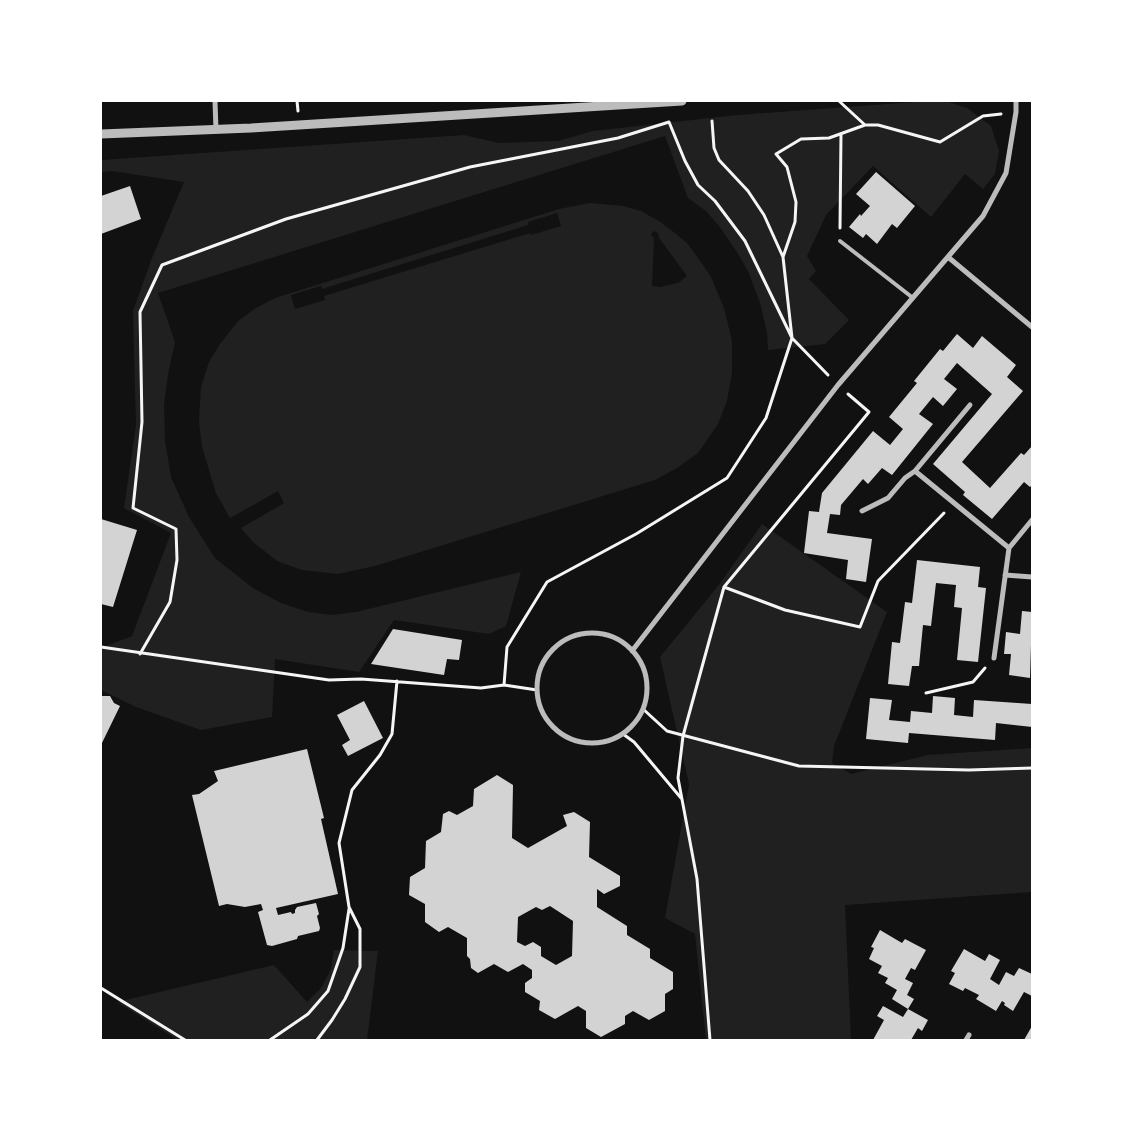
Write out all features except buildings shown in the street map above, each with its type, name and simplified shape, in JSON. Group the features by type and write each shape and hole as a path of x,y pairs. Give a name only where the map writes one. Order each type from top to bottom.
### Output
{"street":[{"path":"214,101 216,130"},
{"path":"101,134 216,130 682,101"},
{"path":"632,650 838,385 984,216 1006,173 1016,112 1016,101"},
{"path":"948,257 1032,327"},
{"path":"862,511 888,498 905,478 916,471 970,405"},
{"path":"916,471 1009,548"},
{"path":"994,658 1009,548 1032,520"},
{"path":"1005,575 1032,577"},
{"path":"593,633 607,635 621,641 632,650 644,668 646,679 646,699 635,723 623,734 596,744 568,738 555,729 539,705 537,690 538,675 552,650 564,640 578,635 593,633"}],"lane":[{"path":"840,241 913,298"}],"path":[{"path":"839,101 865,125"},
{"path":"782,257 795,222 796,202 787,167 776,154 801,139 830,138 865,125 878,125 940,142 983,116 1016,112"},
{"path":"504,685 506,648 547,582 636,534 728,478 766,418 792,338 782,257 764,215 748,191 719,160 714,148 712,121"},
{"path":"140,654 170,602 177,560 176,529 133,508 142,422 140,312 162,265 286,218 470,167 618,138 669,122 685,161 698,185 715,201 745,241 792,338 838,385 869,412 724,587 683,736 678,778 697,879 710,1040"},
{"path":"840,134 840,241"},
{"path":"724,587 785,610 860,627 878,581 954,503"},
{"path":"101,647 329,680 361,679 481,688 504,685 537,690"},
{"path":"926,693 974,682 994,658"},
{"path":"270,1040 308,1014 328,991 343,948 349,907 339,843 352,790 380,755 392,734 397,682"},
{"path":"643,709 667,732 799,766 968,770 1032,768"},
{"path":"623,734 634,742 682,800"},
{"path":"317,1040 345,999 360,967 360,929 349,907"},
{"path":"101,988 185,1040"}],"shaded area":[{"path":"929,101 949,102 967,108 991,126 999,151 995,174 983,189 965,174 931,217 873,166 826,215 807,256 816,271 809,279 849,320 825,344 768,350 767,333 761,306 749,273 719,226 706,211 688,198 665,136 158,293 175,342 164,405 165,441 171,477 189,517 215,558 253,588 281,603 308,612 332,615 356,612 521,572 506,626 489,634 394,620 359,672 275,659 272,717 201,730 136,707 101,690 101,648 132,636 171,533 124,508 136,425 133,311 152,258 184,182 112,171 101,172 101,160 464,135 499,143 558,141 593,131 737,115"},
{"path":"590,203 623,206 641,211 659,221 687,243 711,277 724,308 732,341 732,373 727,401 718,424 698,453 677,468 655,480 375,566 338,574 302,570 277,561 253,542 241,528 284,503 278,491 230,518 216,493 202,447 199,422 201,387 209,362 238,321 256,308 275,298 559,209","holes":["557,213 561,226 531,235 530,233 324,296 325,300 295,309 291,295 321,286 322,289 528,225 528,222","653,231 658,233 659,238 687,276 678,283 660,287 652,286 654,238 651,235"]},
{"path":"762,524 887,612 834,746 832,763 851,774 928,755 1032,748 1032,892 845,905 851,1040 706,1040 695,934 665,918 689,784 660,657 718,586"},
{"path":"334,950 378,951 367,1040 178,1040 117,1002 274,965 307,1002 321,988 331,969"}]}
